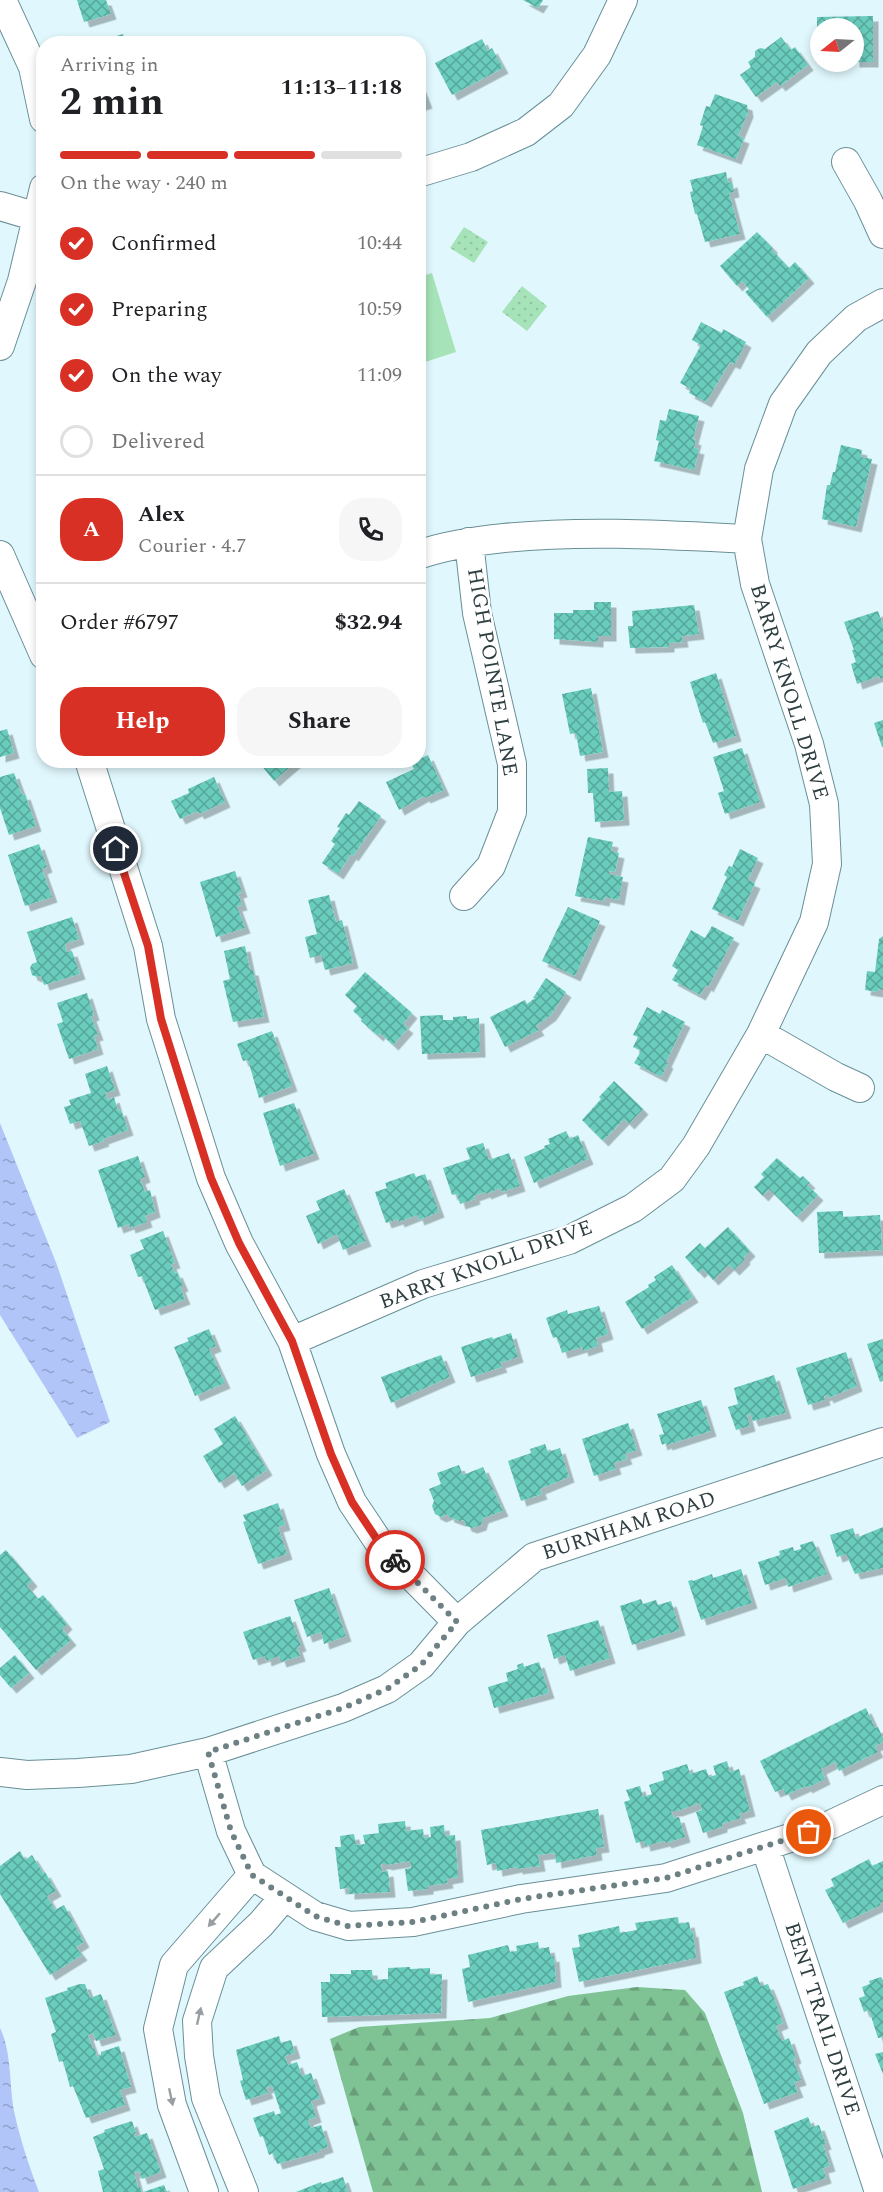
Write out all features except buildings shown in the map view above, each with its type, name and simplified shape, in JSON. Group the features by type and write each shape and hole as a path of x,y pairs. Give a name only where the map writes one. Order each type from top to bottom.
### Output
{"street":[{"path":"2,0 33,66 36,80"},
{"path":"426,171 471,157 525,132 561,105 597,55 623,0"},
{"path":"846,162 883,234"},
{"path":"0,206 36,217"},
{"path":"0,346 36,232"},
{"name":"BARRY KNOLL DRIVE","path":"292,1341 423,1284 569,1240 633,1208 672,1179 696,1146 761,1034 814,922 826,864 824,804 809,744 755,584 747,539 759,469 783,404 819,353 856,318 883,303"},
{"path":"426,553 469,542 543,534 655,534 747,539"},
{"name":"HIGH POINTE LANE","path":"464,896 491,866 512,812 512,764 477,613 469,542"},
{"path":"0,555 36,637"},
{"path":"92,768 148,946 161,1019 211,1178 239,1243 292,1341 331,1454 352,1502 380,1544 457,1622"},
{"path":"761,1034 836,1077 860,1088"},
{"name":"BURNHAM ROAD","path":"0,1772 27,1775 88,1773 130,1768 208,1752 343,1708 387,1689 421,1665 457,1622 534,1557 883,1442"},
{"path":"208,1752 231,1831 252,1875 315,1916 348,1926 413,1922 521,1899 666,1878 830,1825 883,1800"},
{"name":"BENT TRAIL DRIVE","path":"765,1846 879,2192"},
{"path":"204,2192 172,2105 158,2029 174,1965 252,1875"},
{"path":"244,2192 206,2098 199,2056 197,2021 214,1968 261,1924 284,1897"}],"green space":[{"path":"464,227 488,242 474,263 450,248"},
{"path":"432,273 456,352 426,362 426,275"},
{"path":"522,286 547,306 527,331 502,312"},
{"path":"637,1987 685,1990 705,2013 743,2113 762,2192 373,2192 330,2039 359,2027 490,2018 568,1996"}],"water":[{"path":"0,1123 57,1265 110,1422 77,1438 0,1315"},
{"path":"0,2028 7,2048 16,2121 39,2192 0,2192"}],"way so far":[{"path":"395,1560 457,1622 421,1665 387,1689 343,1708 208,1752 231,1831 252,1875 284,1897 315,1916 348,1926 413,1922 521,1899 666,1878 809,1832"}],"route":[{"path":"116,849 148,946 161,1019 211,1178 239,1243 292,1341 331,1454 352,1502 380,1544 395,1560"}]}
